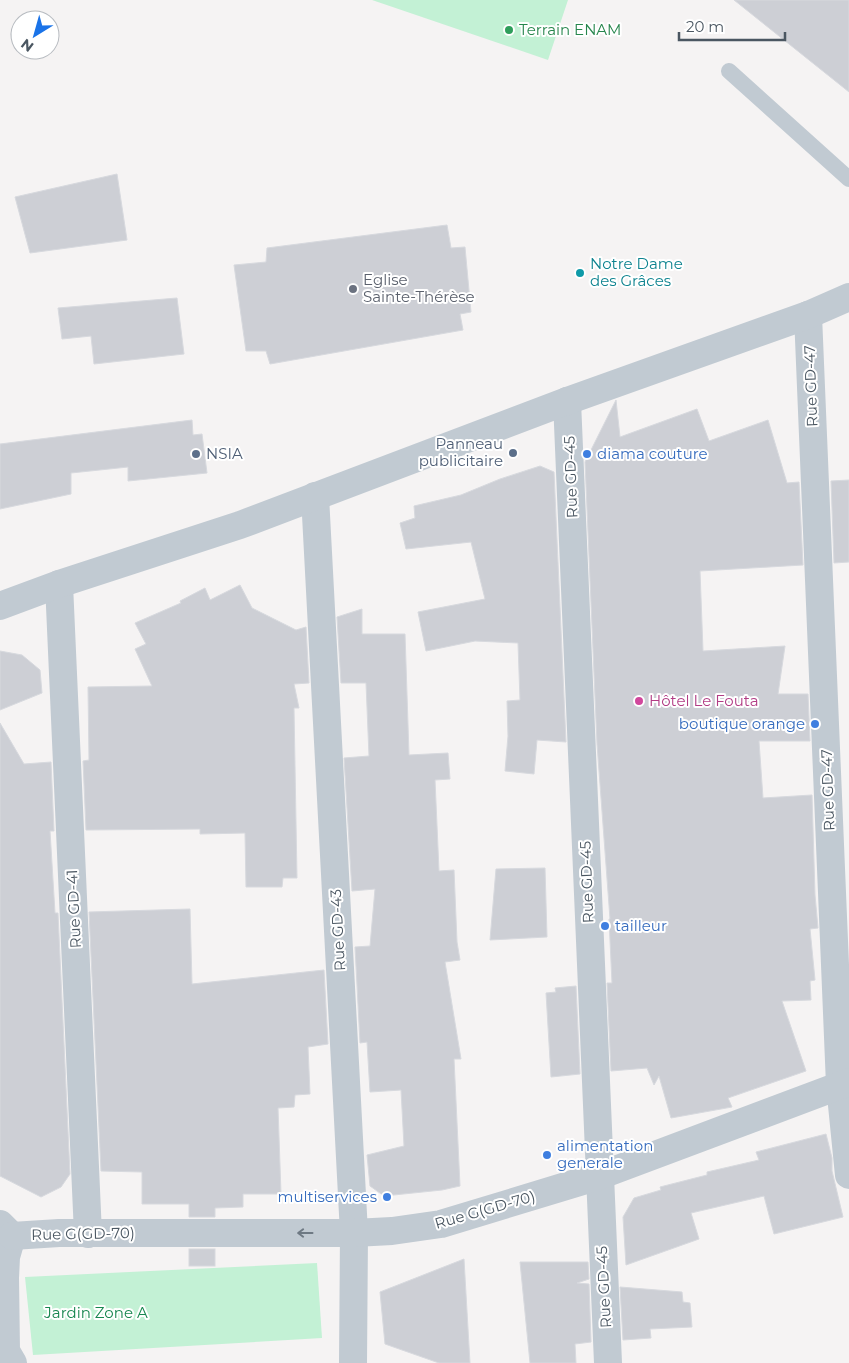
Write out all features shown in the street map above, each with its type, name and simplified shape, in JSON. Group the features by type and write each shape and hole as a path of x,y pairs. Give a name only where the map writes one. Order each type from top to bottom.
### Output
{"street":[{"path":"0,606 59,584 240,524 568,401 808,315 849,297"},
{"name":"Rue GD-47","path":"808,315 849,1175"},
{"name":"Rue GD-45","path":"568,401 608,1363"},
{"name":"Rue GD-43","path":"315,496 354,1233 353,1363"},
{"name":"Rue GD-41","path":"59,584 88,1234"},
{"name":"Rue G(GD-70)","path":"6,1230 88,1234 354,1233 392,1231 441,1224 599,1176 844,1083"},
{"path":"6,1230 6,1351 13,1363"}],"lane":[{"path":"729,70 849,179"}],"green space":[{"name":"Terrain ENAM","path":"372,0 568,0 548,60"},
{"name":"Jardin Zone A","path":"317,1263 322,1338 33,1355 25,1277"}],"building":[{"path":"734,0 849,0 849,92"},
{"path":"117,174 127,240 30,253 15,197"},
{"name":"Eglise Sainte-Thérèse","path":"447,225 451,248 465,247 471,312 460,314 463,330 270,364 266,351 246,351 234,265 266,262 267,248"},
{"path":"177,298 184,354 94,364 91,336 62,339 58,308"},
{"path":"616,400 620,437 697,409 709,441 768,420 787,483 799,482 803,565 700,571 703,651 785,646 778,694 808,694 810,741 759,741 763,798 812,795 815,895 818,928 810,929 815,980 810,981 811,1000 782,1001 806,1071 728,1098 732,1107 671,1118 659,1076 654,1085 647,1068 611,1071 607,983 612,983 610,919 597,744 585,462"},
{"path":"192,420 193,435 202,434 207,473 128,481 128,467 71,473 71,494 0,509 0,444"},
{"path":"540,466 554,472 566,742 537,740 534,774 505,771 508,736 507,701 520,700 518,643 475,641 426,651 418,612 485,599 471,542 406,549 400,523 415,518 414,506 461,495 500,479"},
{"path":"849,480 849,562 834,563 831,481"},
{"path":"240,585 252,608 296,630 306,627 309,683 294,684 299,708 294,708 297,878 283,878 282,887 246,887 245,833 200,834 200,829 86,830 83,761 89,760 88,687 152,686 135,649 146,644 135,623 181,603 180,601 205,588 210,600"},
{"path":"362,609 362,634 405,634 409,755 448,753 450,779 435,780 439,871 454,870 457,942 460,960 445,962 461,1059 454,1059 460,1186 442,1190 384,1196 370,1186 367,1155 404,1146 401,1090 370,1092 367,1042 360,1043 355,947 370,946 375,889 352,891 344,758 369,756 366,683 341,683 337,617"},
{"path":"0,651 22,655 40,670 42,693 0,710"},
{"path":"0,723 24,764 51,762 54,831 50,831 55,913 58,913 70,1174 61,1187 41,1197 0,1176"},
{"path":"545,868 547,937 490,940 496,869"},
{"path":"190,909 192,984 324,970 328,1044 308,1047 310,1094 295,1095 294,1107 278,1108 281,1194 243,1194 243,1207 215,1208 215,1217 189,1217 189,1204 142,1204 142,1172 101,1171 89,912"},
{"path":"576,986 580,1074 551,1077 546,993 556,992 555,988"},
{"path":"826,1134 832,1158 832,1171 843,1217 774,1234 764,1196 691,1213 699,1239 626,1265 623,1217 634,1198 661,1190 660,1187 707,1175 707,1172 759,1160 756,1152"},
{"path":"189,1249 215,1249 215,1266 189,1266"},
{"path":"464,1259 470,1363 439,1363 385,1344 380,1292"},
{"path":"520,1262 588,1262 589,1279 577,1283 589,1284 591,1342 575,1344 576,1363 530,1363"},
{"path":"620,1287 682,1292 683,1302 690,1303 692,1327 650,1329 651,1338 623,1340"}],"place":[{"name":"Terrain ENAM","path":"509,30"},
{"name":"Notre Dame des Grâces","path":"580,273"},
{"name":"Eglise Sainte-Thérèse","path":"353,289"},
{"name":"Panneau publicitaire","path":"513,453"},
{"name":"NSIA","path":"196,454"},
{"name":"diama couture","path":"587,454"},
{"name":"Hôtel Le Fouta","path":"639,701"},
{"name":"boutique orange","path":"815,724"},
{"name":"tailleur","path":"605,926"},
{"name":"alimentation generale","path":"547,1155"},
{"name":"multiservices","path":"387,1197"}]}
